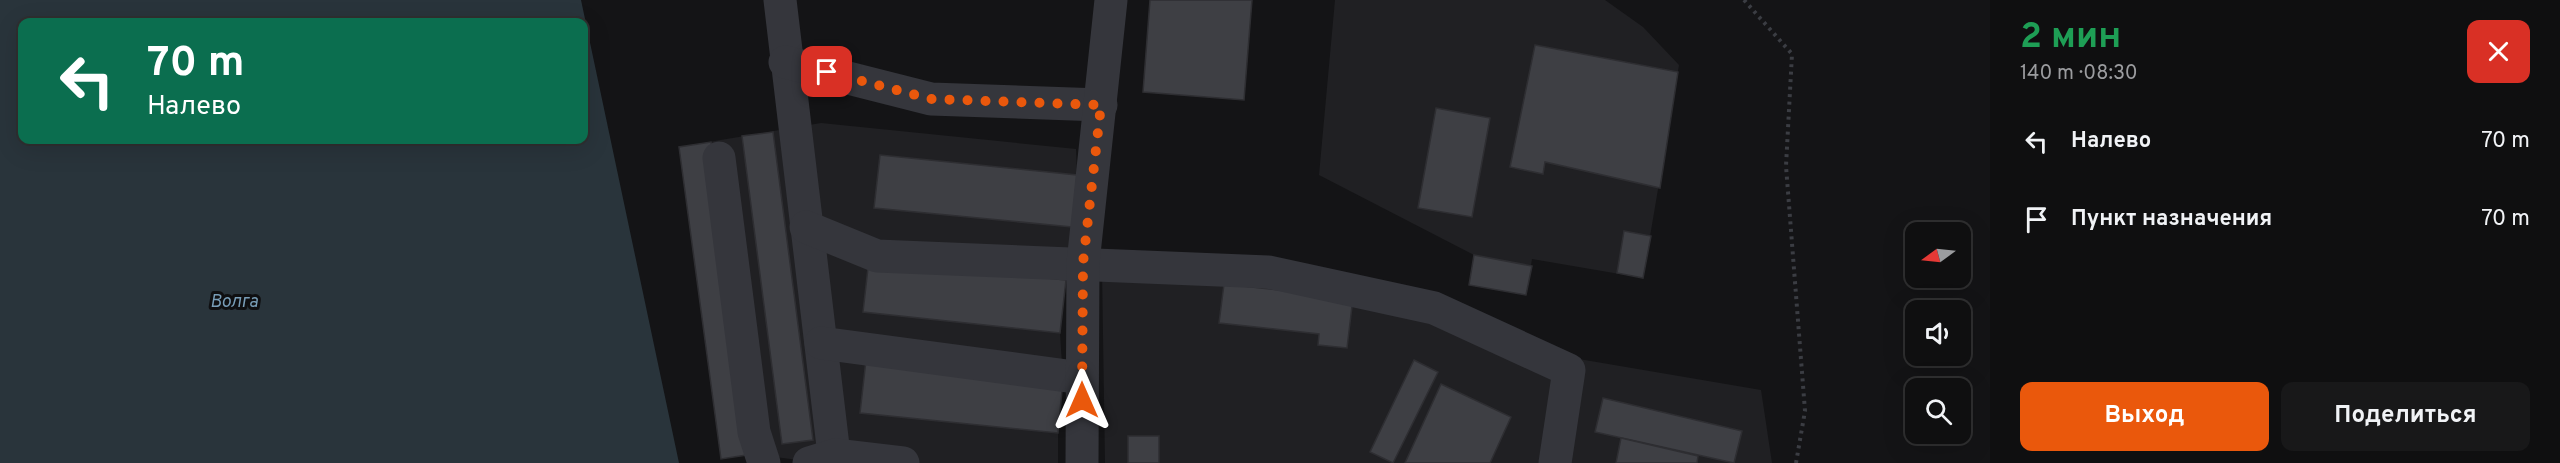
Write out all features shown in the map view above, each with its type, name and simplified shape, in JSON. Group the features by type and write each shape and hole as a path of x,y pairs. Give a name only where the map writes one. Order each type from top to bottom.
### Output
{"street":[{"path":"780,0 785,62 821,343 826,460 903,463"},
{"path":"1082,463 1083,263 1111,0"},
{"path":"785,62 931,99 1101,105"},
{"path":"719,158 754,432 764,463"},
{"path":"806,227 877,256 1268,272 1434,308 1569,370 1555,463"},
{"path":"821,343 1082,378"}],"path":[{"path":"1744,0 1791,54 1786,166 1805,411 1796,463"}],"shaded area":[{"path":"1335,0 1605,0 1643,27 1679,65 1643,278 1532,259 1526,295 1469,285 1474,255 1319,175"},
{"path":"821,123 1076,149 1077,175 1060,333 1063,380 1058,433 1058,463 821,463 753,454 721,459 679,147"},
{"path":"1102,270 1353,298 1526,350 1761,390 1772,463 1105,463"}],"water":[{"name":"Волга","path":"0,0 581,0 585,18 18,18 18,144 588,144 588,33 679,463 0,463"}],"building":[{"path":"1150,0 1252,0 1244,100 1143,92"},
{"path":"1535,45 1678,72 1660,188 1545,162 1543,174 1510,167"},
{"path":"1436,108 1490,118 1472,217 1418,208"},
{"path":"773,132 813,440 782,444 742,136"},
{"path":"711,142 753,454 721,459 679,147"},
{"path":"880,155 1077,175 1072,227 874,208"},
{"path":"1624,231 1651,236 1643,278 1617,273"},
{"path":"1474,255 1532,266 1526,295 1469,285"},
{"path":"869,259 1066,280 1060,333 863,312"},
{"path":"1224,284 1353,298 1347,348 1318,345 1319,334 1219,323"},
{"path":"866,360 1063,380 1058,433 860,413"},
{"path":"1414,360 1438,372 1393,463 1370,452"},
{"path":"1441,384 1511,417 1490,463 1405,463"},
{"path":"1603,398 1742,431 1734,463 1595,432"},
{"path":"1128,436 1159,436 1159,463 1128,463"},
{"path":"1621,438 1698,456 1697,463 1616,463"}],"route":[{"path":"827,72 931,99 1101,105 1083,263 1082,400"}]}
